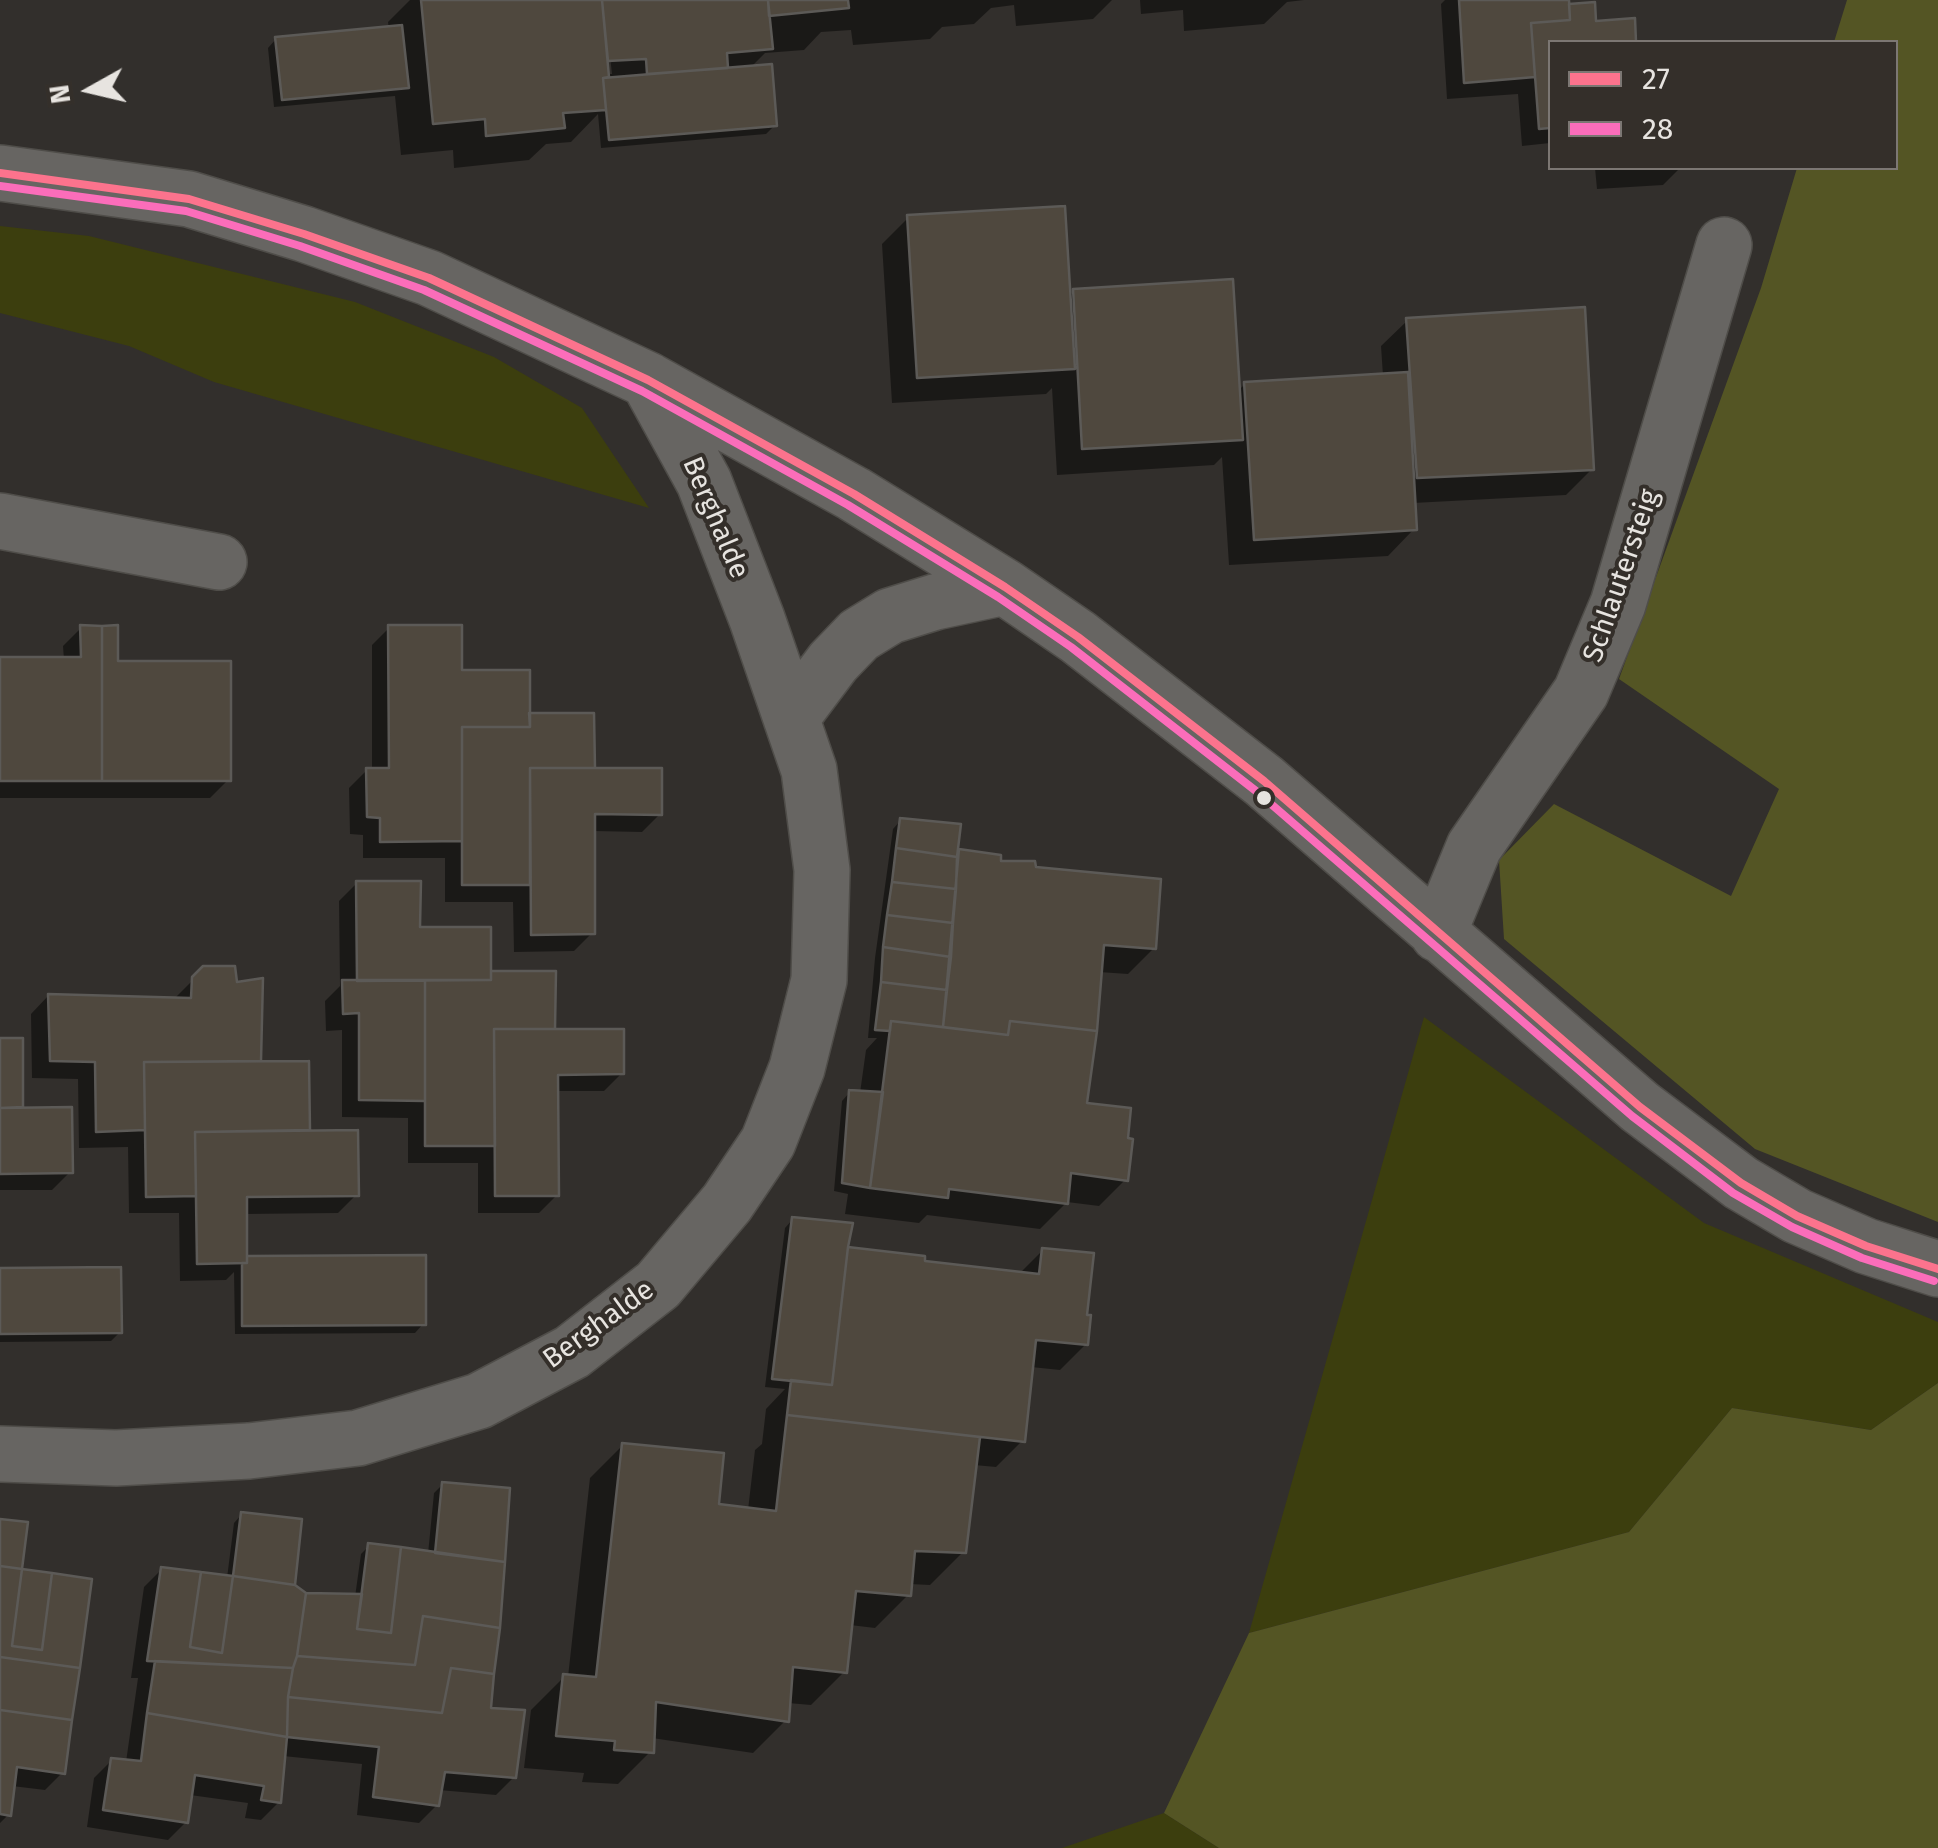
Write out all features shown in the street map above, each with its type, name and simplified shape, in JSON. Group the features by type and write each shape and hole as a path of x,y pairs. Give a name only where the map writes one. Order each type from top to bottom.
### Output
{"street":[{"path":"0,173 189,199 429,278 648,380 854,494 1078,637 1264,781 1640,1107 1741,1183 1797,1216 1866,1246 1938,1269"},
{"name":"Schlautersteig","path":"1438,934 1474,847 1582,692 1618,604 1724,245"},
{"name":"Berghalde","path":"0,1454 116,1458 358,1438 479,1400 572,1352 658,1285 727,1203 768,1142 797,1068 819,980 822,870 809,770 751,602 704,482 648,380"},
{"path":"0,521 219,562"},
{"path":"791,718 833,662 859,635 890,616 1005,588"}],"shaded area":[{"path":"1847,0 1938,0 1938,1222 1755,1149 1504,939 1499,860 1554,804 1731,896 1779,789 1619,679 1761,288 1796,170 1898,170 1898,40 1835,40"},
{"path":"0,226 89,236 355,302 494,357 582,408 649,508 214,382 129,346 0,313"},
{"path":"1424,1017 1704,1223 1938,1322 1938,1383 1871,1430 1732,1408 1629,1532 1249,1633"},
{"path":"1938,1383 1938,1848 1219,1848 1164,1813 1249,1633 1629,1532 1732,1408 1871,1430"},
{"path":"1164,1813 1219,1848 1062,1848"}],"building":[{"path":"421,0 602,0 609,77 603,78 606,110 563,113 565,128 486,136 485,119 433,124"},
{"path":"602,0 768,0 773,49 727,53 728,68 647,74 646,59 608,61"},
{"path":"768,0 848,0 849,8 769,16"},
{"path":"1459,0 1569,0 1570,20 1531,23 1535,77 1464,83"},
{"path":"1595,2 1596,21 1635,18 1636,40 1548,40 1548,128 1539,129 1531,23 1570,20 1569,4"},
{"path":"402,25 409,88 282,100 275,37"},
{"path":"772,64 777,126 609,140 603,78"},
{"path":"1065,206 1075,369 917,378 907,215"},
{"path":"1233,279 1243,440 1082,449 1073,289"},
{"path":"1585,307 1594,470 1417,478 1406,318"},
{"path":"1408,372 1417,530 1254,540 1244,382"},
{"path":"80,625 102,626 102,781 0,781 0,657 81,657"},
{"path":"118,625 118,661 231,661 231,781 102,781 102,626"},
{"path":"388,625 462,625 462,670 530,670 530,727 462,727 462,841 380,842 380,818 367,817 366,768 389,768"},
{"path":"529,713 594,713 595,768 530,768 530,885 462,885 462,727 530,727"},
{"path":"530,768 662,768 662,815 595,814 595,934 531,935"},
{"path":"900,818 961,824 957,857 896,848"},
{"path":"896,848 957,857 956,889 892,882"},
{"path":"959,849 1001,855 1001,861 1035,861 1036,867 1161,879 1156,949 1104,945 1097,1031 1010,1021 1008,1035 943,1027"},
{"path":"356,881 421,881 420,927 491,927 491,980 357,981"},
{"path":"892,882 956,889 953,923 887,915"},
{"path":"887,915 953,923 951,957 883,947"},
{"path":"883,947 951,957 947,990 881,982"},
{"path":"203,966 235,966 237,982 263,978 261,1061 144,1062 145,1130 96,1132 95,1062 50,1061 48,994 191,998 192,977"},
{"path":"491,971 556,971 555,1029 494,1029 495,1146 425,1146 425,980 491,980"},
{"path":"342,980 425,980 425,1101 359,1100 359,1013 343,1014"},
{"path":"881,982 947,990 943,1027 891,1021 890,1031 875,1030"},
{"path":"891,1021 1008,1035 1010,1021 1097,1031 1087,1103 1131,1108 1128,1138 1133,1139 1128,1181 1071,1173 1068,1204 949,1189 948,1198 870,1188"},
{"path":"494,1029 624,1029 624,1074 558,1075 559,1196 495,1196"},
{"path":"0,1038 23,1038 23,1107 0,1108"},
{"path":"309,1061 310,1130 195,1132 196,1196 146,1197 144,1062"},
{"path":"849,1090 883,1092 870,1188 842,1183"},
{"path":"72,1107 73,1173 0,1174 0,1108"},
{"path":"358,1130 359,1196 247,1197 247,1263 197,1264 195,1132"},
{"path":"792,1217 853,1223 832,1385 772,1379"},
{"path":"848,1247 925,1256 925,1261 1039,1274 1042,1248 1094,1253 1088,1345 1036,1340 1025,1442 787,1415 791,1380 832,1385"},
{"path":"426,1255 426,1325 242,1326 242,1263 247,1263 247,1256"},
{"path":"121,1267 122,1333 0,1334 0,1268"},
{"path":"787,1415 980,1437 966,1553 915,1551 911,1596 856,1591 847,1673 793,1667 789,1722 656,1702 654,1753 614,1750 615,1741 556,1736 563,1674 596,1677 622,1443 724,1453 719,1504 776,1511"},
{"path":"442,1482 510,1488 505,1562 435,1553"},
{"path":"241,1512 302,1519 295,1585 233,1576"},
{"path":"0,1519 28,1522 22,1569 0,1566"},
{"path":"368,1543 401,1547 391,1633 357,1629"},
{"path":"401,1547 505,1562 500,1628 423,1616 415,1665 297,1656 306,1593 362,1594 357,1629 391,1633"},
{"path":"0,1566 22,1569 12,1646 42,1650 52,1573 92,1579 80,1668 0,1657"},
{"path":"161,1567 201,1572 190,1647 222,1653 233,1576 295,1585 306,1593 293,1668 147,1661"},
{"path":"22,1569 52,1573 42,1650 12,1646"},
{"path":"201,1572 233,1576 222,1653 190,1647"},
{"path":"423,1616 500,1628 494,1674 451,1668 442,1713 288,1697 297,1656 415,1665"},
{"path":"0,1657 80,1668 72,1720 0,1710"},
{"path":"155,1661 293,1668 287,1737 147,1713"},
{"path":"451,1668 494,1674 491,1708 525,1710 516,1778 445,1772 439,1806 373,1797 379,1747 287,1737 288,1697 442,1713"},
{"path":"0,1710 72,1720 65,1774 17,1767 11,1816 0,1814"},
{"path":"147,1713 287,1737 281,1803 261,1800 264,1786 195,1775 188,1823 103,1810 111,1758 141,1761"}],"transit line":[{"name":"27","path":"0,173 189,199 429,278 648,380 854,494 1078,637 1264,781 1640,1107 1741,1183 1797,1216 1866,1246 1938,1269"},
{"name":"28","path":"0,186 186,211 424,290 642,391 848,505 1071,647 1256,791 1632,1116 1733,1193 1792,1227 1862,1258 1934,1281"}]}
